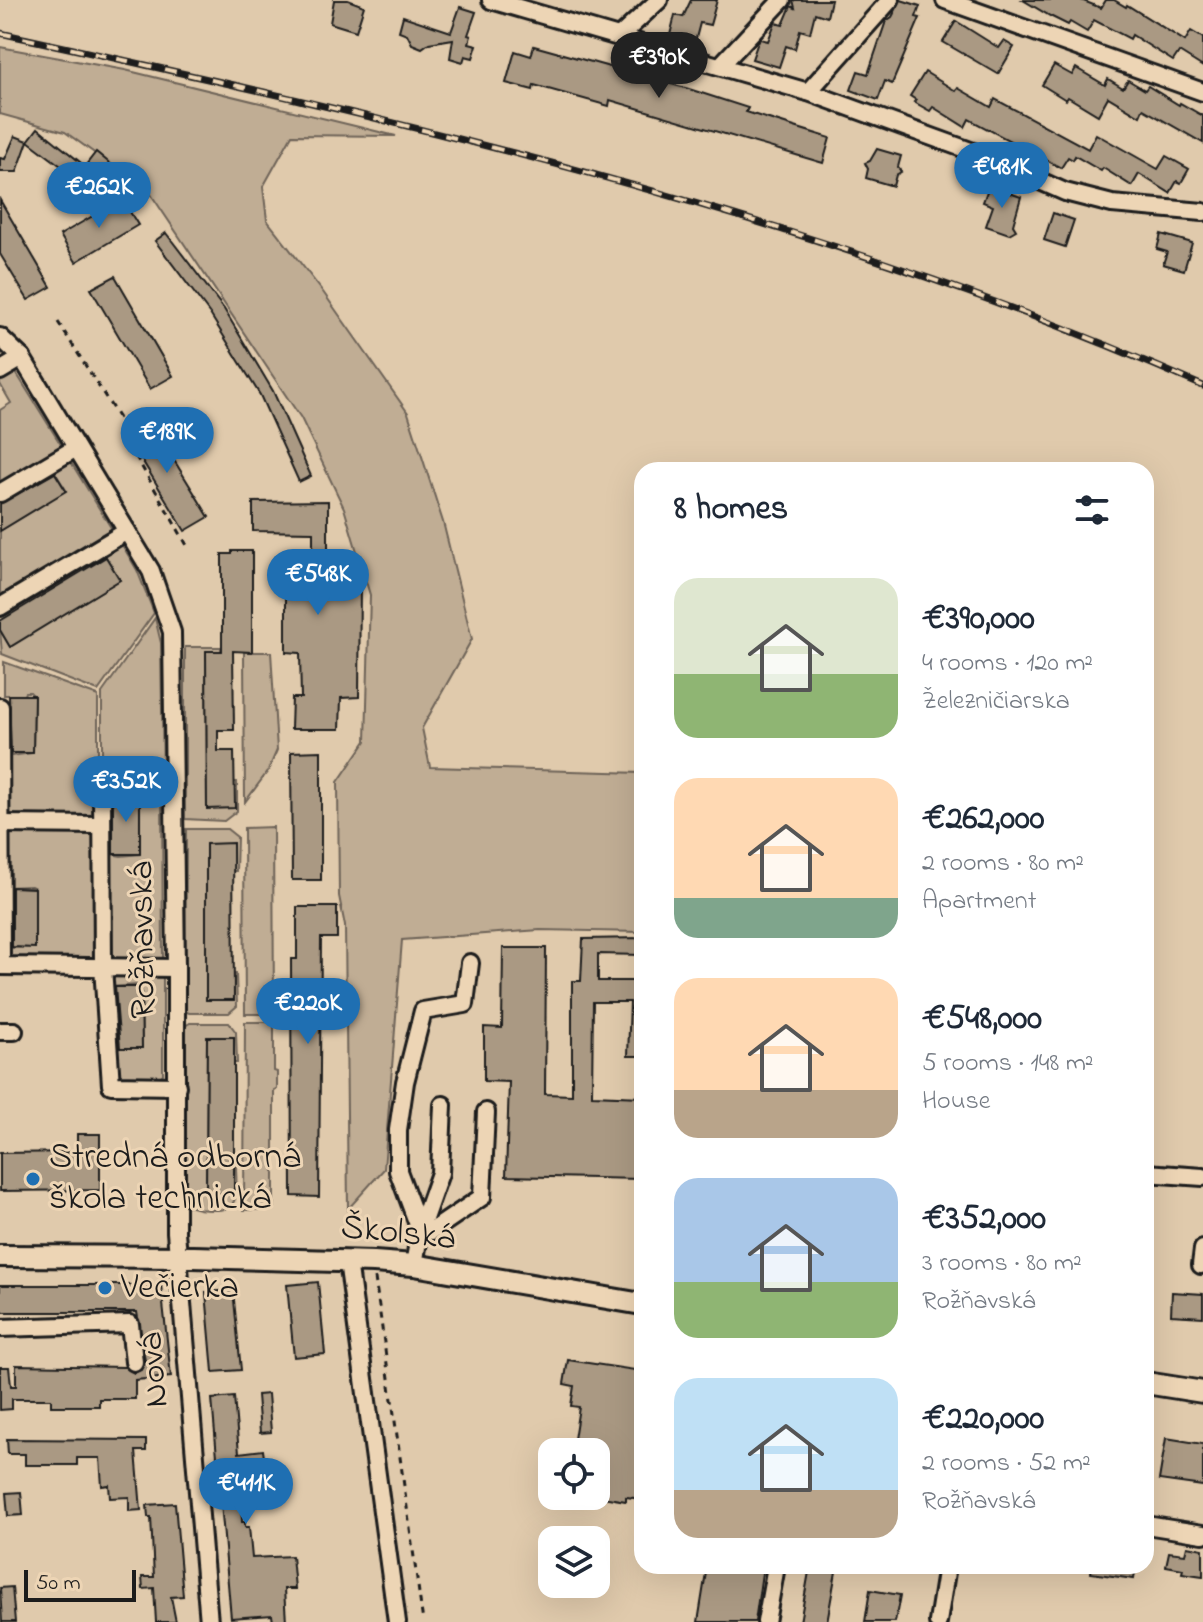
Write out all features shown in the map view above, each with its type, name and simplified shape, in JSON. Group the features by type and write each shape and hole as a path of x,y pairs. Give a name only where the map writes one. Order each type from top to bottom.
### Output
{"main road":[{"name":"Školská","path":"0,1256 374,1262 414,1265 634,1303"},
{"path":"1154,1384 1203,1392"}],"street":[{"path":"491,0 808,92 979,154 1065,192 1112,204 1203,212"},
{"path":"619,37 659,0"},
{"path":"720,66 782,0"},
{"path":"808,92 890,0"},
{"path":"945,0 1203,92"},
{"name":"Rožňavská","path":"0,337 22,358 151,571 172,632 178,1257"},
{"path":"0,371 22,358"},
{"path":"0,493 76,448"},
{"path":"0,607 127,531"},
{"path":"0,707 1,966 176,968"},
{"path":"173,784 102,784 101,825 103,967 111,1085 177,1086"},
{"path":"0,824 101,825"},
{"path":"420,1230 398,1171 398,1130 405,1082 423,1011 465,1004 470,963"},
{"path":"414,1265 420,1230 440,1173 443,1105"},
{"path":"420,1230 432,1231 482,1197 486,1112"},
{"path":"1154,1174 1203,1177"},
{"name":"Nová","path":"178,1257 209,1622"},
{"path":"348,1261 397,1622"},
{"path":"0,1328 130,1324 134,1362"},
{"path":"1154,1526 1203,1534"},
{"path":"766,1622 775,1574"},
{"path":"938,1622 946,1574"}],"path":[{"path":"58,322 120,420 123,434 188,547"},
{"path":"374,1262 383,1349 423,1622"}],"shaded area":[{"path":"0,47 125,70 396,136 292,135 263,187 267,220 323,292 408,413 443,522 472,639 422,728 430,767 634,773 634,932 540,930 402,940 384,1169 348,1209 345,926 339,896 338,782 366,741 370,595 344,508 301,418 150,193 65,132 0,114"},
{"path":"15,371 63,448 0,488 0,410 11,403 0,384 0,376"},
{"path":"69,459 113,531 0,603 0,531 66,490 52,468"},
{"path":"121,543 137,570 154,613 98,691 2,654 0,630 10,646 120,580 106,557 89,566 86,561"},
{"path":"155,618 161,643 163,775 155,779 102,779 102,693"},
{"path":"185,647 221,647 221,651 206,651 207,808 234,808 234,782 237,782 237,811 224,821 185,819"},
{"path":"244,652 271,652 277,750 268,771 245,802"},
{"path":"4,662 98,696 98,806 91,819 10,817 7,814 5,753 12,756 33,753 34,696 30,692 4,695"},
{"path":"109,791 162,791 163,958 159,962 113,960 109,956 105,853 121,856 140,854 140,794 109,795"},
{"path":"273,827 274,1014 245,1014 244,828"},
{"path":"11,829 92,831 96,835 97,954 93,960 11,960 7,956 8,948 35,947 35,888 8,887 8,833"},
{"path":"186,829 227,829 237,837 236,871 233,871 233,844 206,844 206,1000 234,1000 236,974 237,1006 229,1013 185,1011"},
{"path":"123,973 156,973 163,977 163,1074 157,1080 118,1078 115,1048 142,1047 141,988 137,985 110,987 114,977"},
{"path":"245,1022 274,1022 277,1089 274,1090 274,1209 244,1210"},
{"path":"190,1023 229,1023 236,1032 237,1063 234,1063 234,1037 207,1038 206,1192 234,1192 236,1166 236,1196 234,1202 224,1209 200,1209 185,1204 185,1026"}],"building":[{"path":"334,0 348,0 364,6 356,31 330,23"},
{"path":"691,0 717,0 710,25 700,23 695,42 670,35 675,15 683,17"},
{"path":"793,0 831,0 827,17 815,13 810,33 800,30 795,49 786,46 779,67 752,59 760,39 768,41 775,23 783,25 791,6 795,8"},
{"path":"901,0 920,6 916,17 920,18 892,84 885,81 878,100 851,90 858,71 868,74 886,21 892,17"},
{"path":"1023,0 1081,0 1101,8 1106,0 1114,0 1185,41 1191,31 1203,38 1203,67 1179,52 1173,61 1132,35 1130,39 1094,20 1087,32 1070,22 1068,25"},
{"path":"460,7 476,12 468,35 471,36 469,43 477,45 473,58 465,56 463,62 450,58 453,39 429,43 422,48 412,44 407,34 399,31 403,16 451,32"},
{"path":"956,21 999,48 1004,41 1014,47 998,74 943,42"},
{"path":"534,46 689,89 748,108 746,112 830,138 823,163 610,100 609,106 534,85 533,90 506,83 515,51 531,56"},
{"path":"1054,65 1072,75 1076,68 1105,85 1108,79 1123,88 1128,80 1145,90 1148,86 1203,116 1203,143 1143,109 1140,116 1108,97 1098,115 1068,97 1066,100 1042,85"},
{"path":"925,72 991,107 995,99 1088,149 1096,134 1158,169 1166,156 1189,169 1181,183 1177,181 1170,193 1139,174 1132,186 1103,168 1101,171 1075,156 1073,160 1068,157 1061,168 969,119 965,127 933,107 930,111 914,102 916,100 910,96"},
{"path":"38,128 85,166 96,152 118,170 110,179 101,172 89,187 28,141"},
{"path":"15,136 28,141 17,172 0,172 0,158 5,159"},
{"path":"877,149 901,156 898,167 901,172 896,175 893,186 866,178 868,169 865,163 870,161"},
{"path":"989,186 1021,197 1013,225 1016,230 1009,234 986,226 993,206 983,202"},
{"path":"122,199 138,225 76,262 60,235"},
{"path":"0,200 51,287 28,300 0,254"},
{"path":"1053,213 1074,220 1065,247 1044,240"},
{"path":"166,233 224,309 273,391 311,476 299,482 260,395 210,314 155,241"},
{"path":"1161,234 1192,243 1184,270 1163,264 1167,252 1157,249"},
{"path":"115,276 173,376 150,389 91,289"},
{"path":"148,418 209,517 185,531 125,432"},
{"path":"55,473 66,491 0,531 0,504"},
{"path":"328,501 328,573 358,573 360,581 359,697 341,698 340,729 291,729 292,698 301,698 300,653 286,652 286,570 313,570 313,532 253,531 253,502"},
{"path":"232,551 252,551 252,652 233,651 234,730 218,730 218,751 234,751 235,808 207,809 206,651 222,651 222,554 232,554"},
{"path":"106,557 120,580 10,647 0,630 0,621"},
{"path":"9,695 34,695 33,753 11,753"},
{"path":"321,751 321,880 292,880 291,752"},
{"path":"113,795 140,795 140,854 113,854"},
{"path":"233,843 234,1000 206,1000 206,844"},
{"path":"12,887 35,888 35,948 12,947"},
{"path":"297,907 337,907 337,938 321,938 319,1197 292,1196 291,959 297,959"},
{"path":"634,938 634,955 598,954 598,981 634,981 634,1056 628,1056 630,1002 593,1002 592,1095 634,1097 634,1179 506,1176 509,1082 484,1081 484,1027 502,1028 503,948 546,948 545,1094 572,1095 572,981 581,981 583,939"},
{"path":"115,987 141,987 142,1048 120,1048"},
{"path":"207,1037 234,1037 234,1193 206,1193"},
{"path":"77,1134 100,1134 100,1190 0,1191 0,1153 77,1152"},
{"path":"318,1282 325,1354 294,1357 287,1285"},
{"path":"0,1285 161,1285 171,1377 135,1380 135,1399 99,1399 99,1406 51,1406 51,1399 12,1399 12,1409 0,1410 0,1367 9,1367 11,1386 16,1386 16,1365 125,1367 134,1373 141,1370 145,1361 137,1312 0,1312"},
{"path":"233,1290 241,1370 213,1372 206,1292"},
{"path":"1172,1292 1203,1294 1203,1317 1171,1315"},
{"path":"568,1360 634,1370 634,1498 626,1497 626,1501 610,1498 610,1438 574,1438 579,1407 571,1406 574,1386 564,1384"},
{"path":"268,1394 271,1432 260,1433 257,1395"},
{"path":"234,1397 239,1453 263,1450 266,1472 266,1494 241,1499 242,1522 249,1527 252,1558 292,1556 295,1589 284,1589 286,1622 273,1622 272,1615 231,1618 212,1399"},
{"path":"1166,1438 1203,1444 1203,1486 1159,1480"},
{"path":"7,1439 146,1440 146,1451 136,1451 141,1510 129,1511 129,1497 110,1498 109,1485 102,1486 100,1458 77,1458 77,1465 25,1465 25,1454 8,1454"},
{"path":"21,1492 23,1515 8,1516 6,1493"},
{"path":"175,1503 183,1596 171,1597 176,1622 156,1622 154,1588 143,1589 142,1577 154,1577 151,1517 148,1517 147,1505"},
{"path":"1187,1546 1203,1549 1203,1576 1182,1573 1183,1569 1166,1566 1169,1552 1185,1554"},
{"path":"706,1574 762,1574 755,1622 698,1622"},
{"path":"809,1574 836,1574 827,1622 800,1622"},
{"path":"1098,1574 1135,1574 1134,1579"},
{"path":"12,1587 15,1622 2,1622 0,1588"},
{"path":"870,1590 900,1595 895,1622 865,1622"}],"railway":[{"path":"0,33 459,139 761,223 911,272 1058,326 1203,386"}],"place":[{"name":"Stredná odborná škola technická","path":"33,1179"},
{"name":"Večierka","path":"105,1288"}]}
